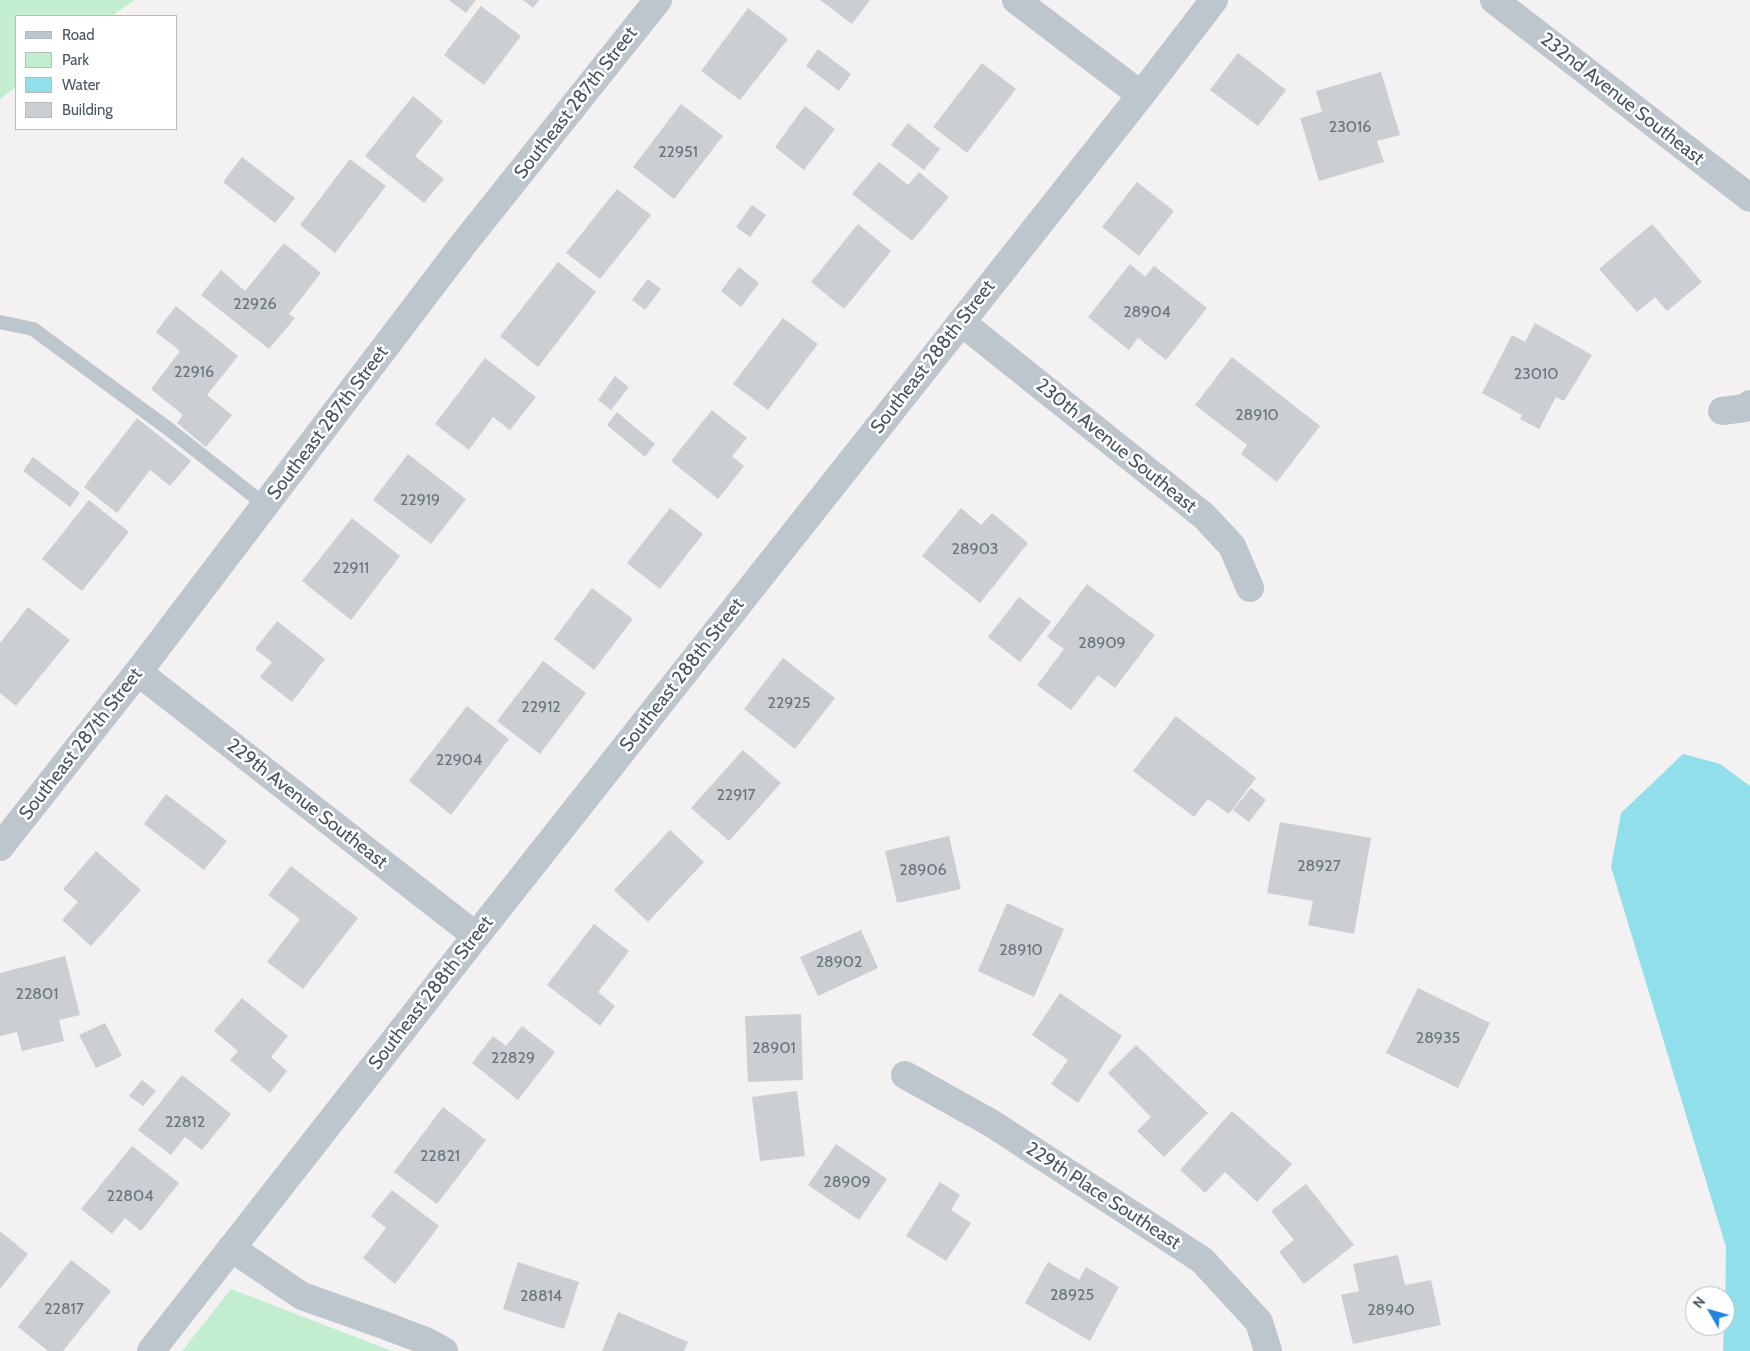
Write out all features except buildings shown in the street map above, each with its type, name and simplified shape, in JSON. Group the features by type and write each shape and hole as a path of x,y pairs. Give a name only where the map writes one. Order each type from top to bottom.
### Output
{"street":[{"name":"Southeast 287th Street","path":"0,847 138,672 466,242 658,0"},
{"path":"1016,0 1141,95"},
{"name":"Southeast 288th Street","path":"151,1351 1214,0"},
{"name":"232nd Avenue Southeast","path":"1494,0 1750,198"},
{"name":"230th Avenue Southeast","path":"961,322 1204,516 1232,546 1250,588"},
{"path":"1722,411 1745,408 1750,404"},
{"name":"229th Avenue Southeast","path":"138,672 476,936"},
{"name":"229th Place Southeast","path":"905,1075 991,1123 1202,1260 1259,1322 1268,1351"},
{"path":"231,1248 302,1296 408,1334 444,1351"}],"lane":[{"path":"0,322 33,328 170,430 265,505"}],"green space":[{"path":"0,0 134,0 113,15 15,15 15,88 0,99"},
{"path":"231,1289 392,1351 182,1351"}],"water":[{"path":"1683,754 1720,764 1750,786 1750,1351 1723,1351 1724,1336 1735,1336 1735,1286 1726,1286 1726,1247 1611,867 1621,813"}]}
